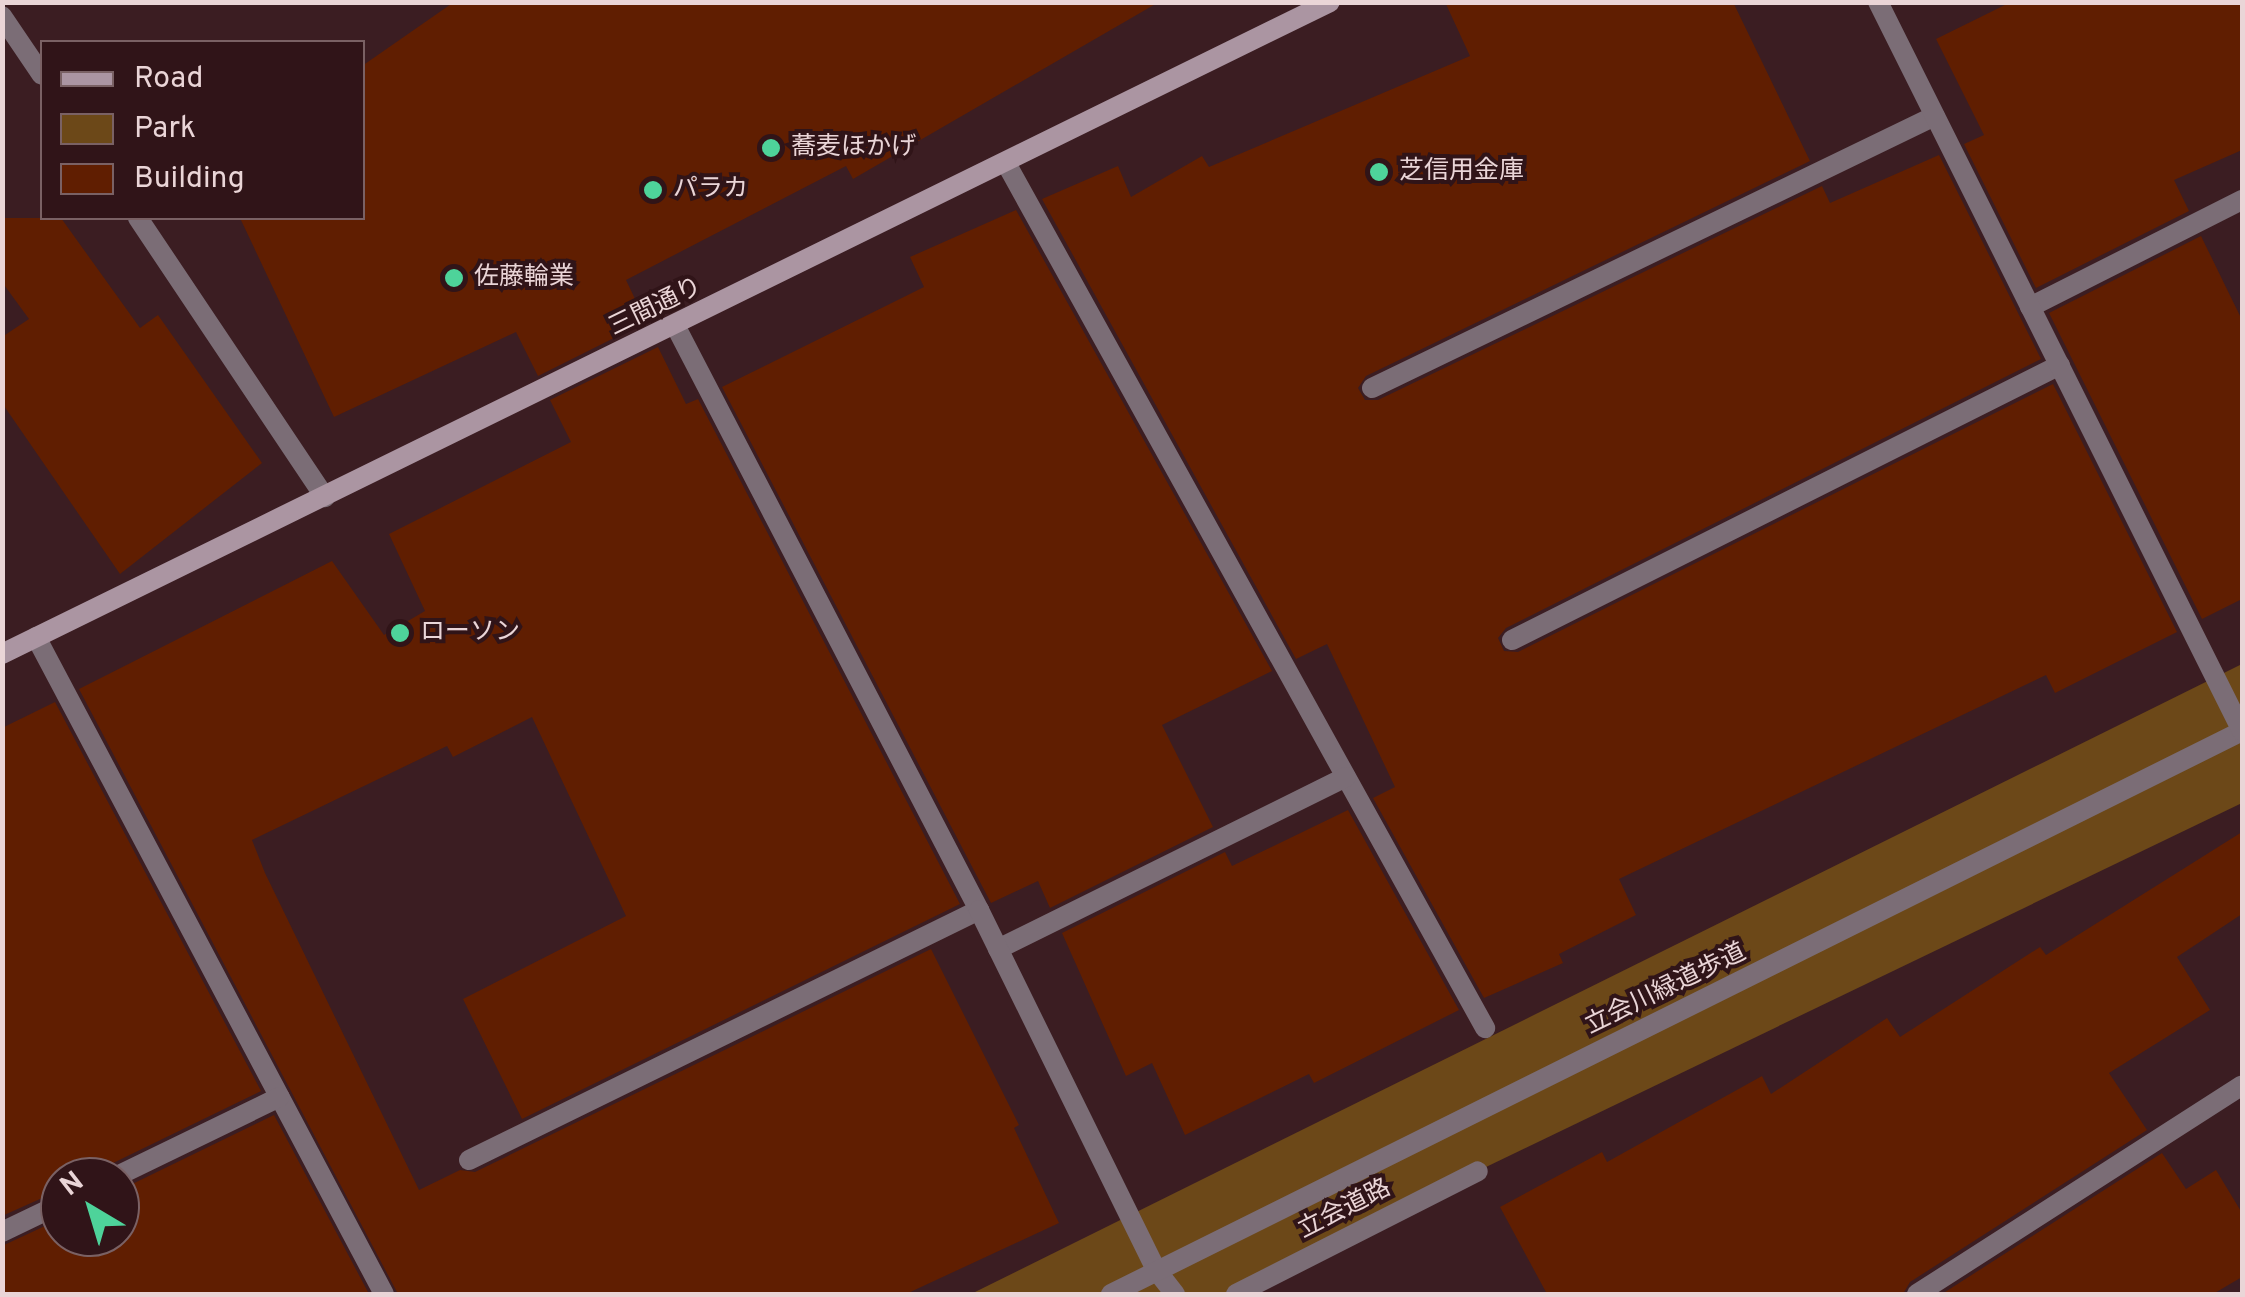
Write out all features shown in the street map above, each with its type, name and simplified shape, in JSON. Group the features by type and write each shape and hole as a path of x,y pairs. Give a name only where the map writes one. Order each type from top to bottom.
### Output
{"street":[{"name":"三間通り","path":"2,654 676,327 1330,2"},
{"path":"1878,2 2242,731"},
{"path":"2,16 40,72"},
{"path":"1372,388 1935,116"},
{"path":"1006,163 1485,1028"},
{"path":"2030,306 2242,200"},
{"path":"139,220 325,497"},
{"path":"676,327 979,910 1158,1272 1176,1294"},
{"path":"1512,640 2060,365"},
{"path":"36,638 384,1294"},
{"name":"立会川緑道歩道","path":"1111,1294 2242,731"},
{"path":"998,950 1346,777"},
{"path":"468,1160 979,910"},
{"path":"1918,1294 2242,1085"},
{"path":"140,1165 280,1097"},
{"name":"立会道路","path":"1236,1294 1478,1171"},
{"path":"2,1232 40,1214"}],"green space":[{"path":"2242,664 2242,803 1222,1294 971,1294"}],"building":[{"path":"454,2 1159,2 853,179 846,166 626,280 646,322 538,376 516,332 334,417 241,220 365,220 365,64"},
{"path":"1445,2 1733,2 1810,161 1366,376 1358,388 1365,400 1378,400 1822,186 1830,203 1939,155 2041,359 1506,628 1498,638 1504,651 1518,652 2053,384 2177,632 2055,693 2046,675 1619,879 1636,915 1559,954 1563,963 1484,998 1373,798 1395,787 1327,644 1296,659 1042,199 1118,166 1131,197 1202,156 1209,167 1470,56"},
{"path":"2011,2 2242,2 2242,150 2174,180 2189,211 2036,288 1964,144 1984,135 1936,39"},
{"path":"1016,210 1272,671 1162,725 1213,827 1050,908 1038,881 991,903 722,387 924,287 910,257"},
{"path":"2,218 62,220 140,328 158,315 262,463 120,574 2,403 2,337 29,319 2,282"},
{"path":"2201,236 2242,320 2242,599 2202,619 2049,313"},
{"path":"658,347 686,404 698,399 960,904 522,1119 463,999 626,916 532,717 453,757 447,746 252,840 265,873 419,1190 460,1170 475,1172 931,949 1019,1125 1014,1128 1059,1223 906,1294 398,1294 79,689 332,561 384,635 425,611 389,534 571,442 550,400"},
{"path":"55,702 261,1091 125,1157 40,1157 40,1199 2,1216 2,728"},
{"path":"1348,810 1459,1010 1314,1083 1309,1074 1185,1135 1152,1063 1126,1076 1062,933 1225,852 1232,866"},
{"path":"2242,832 2242,914 2177,957 2210,1010 2109,1073 2147,1130 1910,1282 1903,1294 1547,1294 1500,1207 1602,1152 1607,1162 1762,1076 1771,1094 1887,1018 1900,1037 2040,947 2046,955"},
{"path":"274,1115 369,1294 2,1294 2,1246 40,1228 40,1257 140,1257 140,1180"},
{"path":"2162,1153 2186,1189 2216,1170 2242,1213 2242,1277 2213,1294 1942,1294"}],"place":[{"name":"蕎麦ほかげ","path":"771,148"},
{"name":"芝信用金庫","path":"1379,172"},
{"name":"パラカ","path":"653,190"},
{"name":"佐藤輪業","path":"454,278"},
{"name":"ローソン","path":"400,633"}]}
